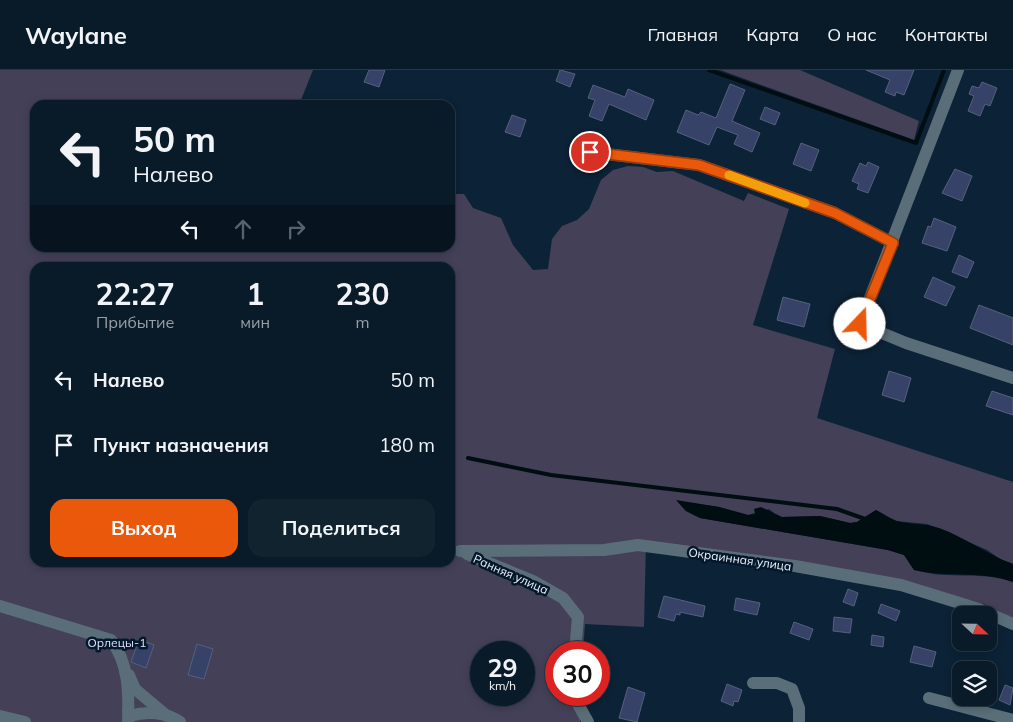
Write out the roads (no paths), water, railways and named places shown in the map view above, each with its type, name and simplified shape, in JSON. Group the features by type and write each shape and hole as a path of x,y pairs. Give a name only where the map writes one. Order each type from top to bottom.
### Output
{"street":[{"path":"958,70 893,243 860,324 906,343 1013,378"},
{"path":"590,152 699,165 835,213 893,243"},
{"name":"Окраинная улица","path":"460,551 604,550 638,545 648,546 794,566 901,585 979,609 1013,624"},
{"name":"Ранняя улица","path":"460,551 533,581 563,598 578,617 577,641"},
{"path":"0,606 111,640 120,651 136,689 167,716"},
{"path":"125,666 128,722"},
{"path":"753,682 777,683 792,689 799,708 799,722"},
{"path":"929,698 1013,720"},
{"path":"579,706 584,720"},
{"path":"128,709 130,716 141,712 167,716 180,722"},
{"path":"0,716 25,722"}],"waterway":[{"path":"709,70 916,143 944,70"},
{"path":"468,458 551,475 837,509 868,520"}],"park label":[{"name":"Орлецы-1","path":"117,642"}]}
